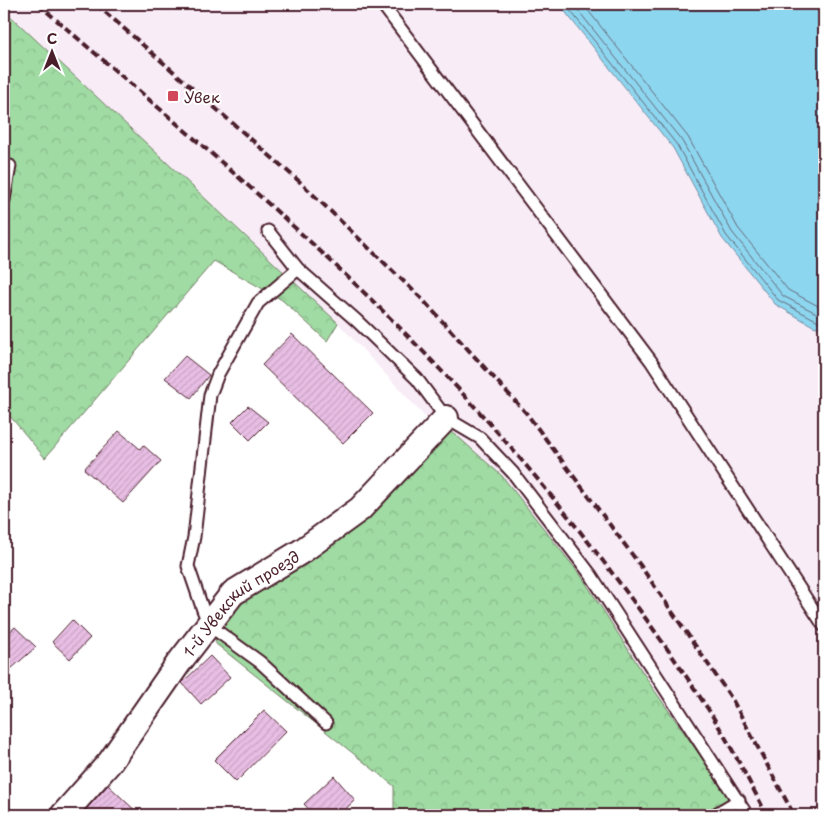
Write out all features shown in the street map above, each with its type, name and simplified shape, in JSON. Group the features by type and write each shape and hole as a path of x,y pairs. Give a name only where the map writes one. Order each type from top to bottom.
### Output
{"street":[{"name":"1-й Увекский проезд","path":"64,815 110,762 178,664 233,593 302,551 360,509 446,418"}],"lane":[{"path":"382,4 651,360 824,626"},
{"path":"4,200 10,166"},
{"path":"268,231 298,269 357,321 417,379 446,418 480,438 513,473 591,575 747,815"},
{"path":"298,269 258,302 218,374 210,395 194,536 188,566 209,624 260,662 326,723"},
{"path":"714,815 739,800"}],"shaded area":[{"path":"4,4 559,4 673,148 722,238 775,304 813,326 824,329 824,815 740,815 652,687 582,577 502,476 429,421 338,323 4,10"}],"green space":[{"path":"4,10 338,323 327,341 282,300 214,261 45,458 4,409"},
{"path":"429,421 456,435 502,476 582,577 652,687 731,799 704,815 394,815 394,786 216,644 212,603 353,506"}],"water":[{"path":"559,4 824,4 824,329 813,326 775,304 722,238 673,148"}],"building":[{"path":"292,334 373,413 343,443 262,365"},
{"path":"185,356 209,375 191,398 165,378"},
{"path":"248,406 268,422 250,440 232,422"},
{"path":"119,431 140,449 143,445 161,461 123,503 84,469"},
{"path":"72,620 90,638 70,659 52,642"},
{"path":"15,627 36,647 4,675 4,637"},
{"path":"210,656 230,677 201,704 182,683"},
{"path":"264,710 286,731 236,782 214,760"},
{"path":"334,776 355,800 339,815 314,815 304,804"},
{"path":"108,785 140,815 81,815"}],"railway":[{"path":"38,4 220,161 309,241 396,324 481,414 562,509 638,607 708,709 767,815"},
{"path":"96,4 300,182 422,299 527,414 640,565 732,699 794,815"}],"place":[{"name":"Увек","path":"173,96"}]}
